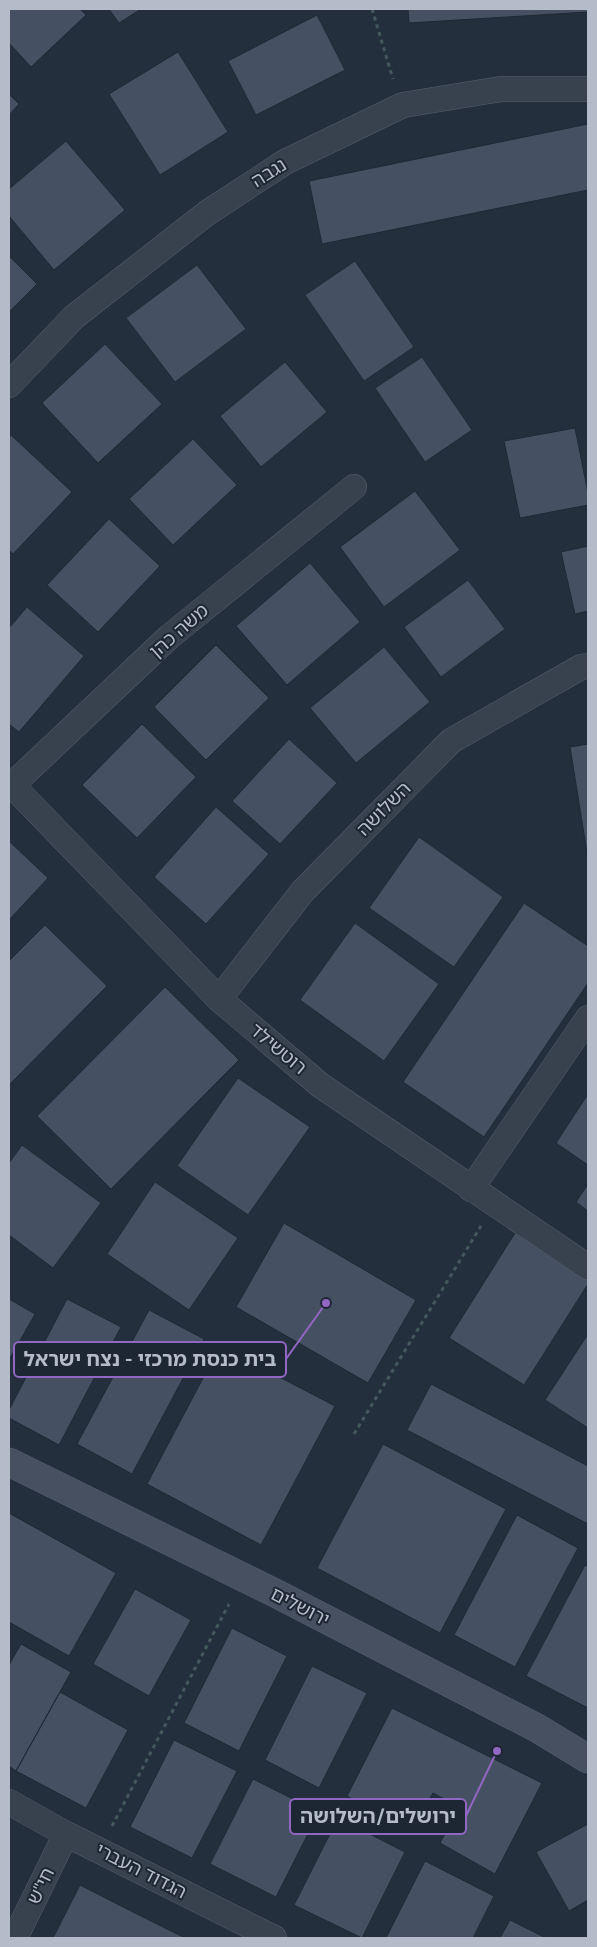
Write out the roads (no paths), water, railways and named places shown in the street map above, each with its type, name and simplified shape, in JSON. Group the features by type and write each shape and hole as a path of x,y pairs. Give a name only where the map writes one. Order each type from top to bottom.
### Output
{"street":[{"name":"נגבה","path":"9,385 74,317 207,213 285,162 403,105 501,89 588,89"},
{"name":"משה כהן","path":"11,783 169,637 354,487"},
{"name":"השלושה","path":"219,999 303,891 451,741 581,667 588,666"},
{"name":"רוטשילד","path":"11,783 219,999 320,1085 588,1266"},
{"path":"471,1188 588,1018"},
{"name":"ירושלים","path":"9,1462 242,1579 276,1594 537,1728 588,1760"},
{"name":"הגדוד העברי","path":"9,1802 66,1834 274,1938"},
{"name":"חי\"ש","path":"15,1938 66,1834"}],"place":[{"name":"בית כנסת מרכזי - נצח ישראל","path":"326,1303"},
{"name":"ירושלים/השלושה","path":"497,1751"}]}
